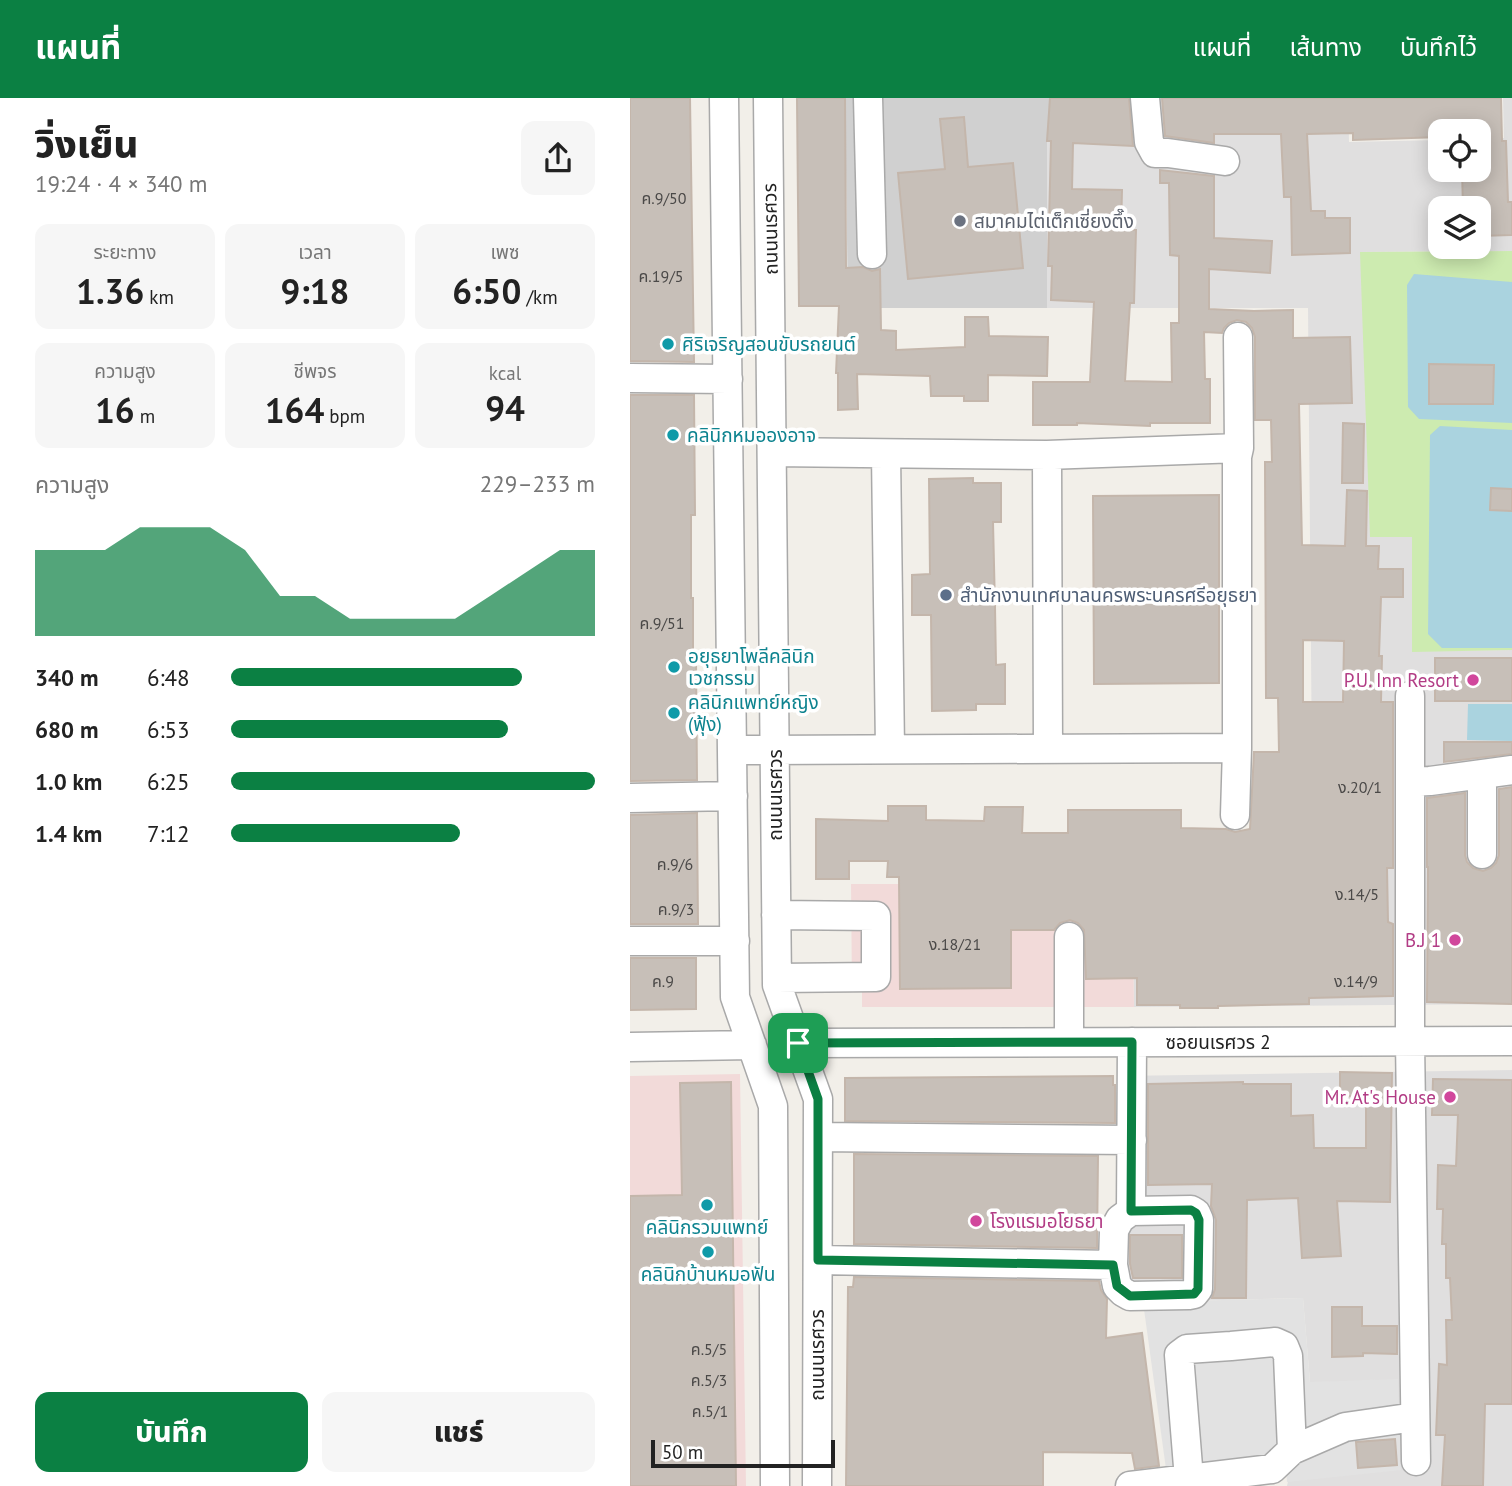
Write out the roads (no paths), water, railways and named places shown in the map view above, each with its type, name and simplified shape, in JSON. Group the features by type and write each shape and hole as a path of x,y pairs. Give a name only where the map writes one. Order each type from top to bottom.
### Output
{"street":[{"path":"724,98 735,997 773,1106 775,1486"},
{"name":"ถนนนเรศวร","path":"768,98 777,985 818,1099 817,1486"},
{"path":"868,98 872,254"},
{"path":"1145,98 1149,142 1154,153 1225,161"},
{"path":"1235,815 1238,337"},
{"path":"630,378 728,379"},
{"path":"772,453 1047,455 1239,448"},
{"path":"886,454 890,749"},
{"path":"1047,455 1048,748"},
{"path":"1410,696 1410,1041 1416,1461"},
{"path":"733,750 1237,748"},
{"path":"1410,782 1512,770"},
{"path":"1482,774 1482,854"},
{"path":"630,798 733,796"},
{"path":"776,915 876,916 876,977 777,978"},
{"path":"1069,937 1069,1042"},
{"path":"630,942 735,941"},
{"name":"ซอยนเรศวร 2","path":"798,1043 1512,1041"},
{"path":"1131,1211 1132,1042"},
{"path":"630,1047 752,1045"},
{"path":"818,1138 1132,1140"},
{"path":"1191,1210 1196,1213 1199,1220 1198,1289 1194,1294 1130,1296 1117,1286 1113,1265 1114,1230 1120,1219 1131,1211 1191,1210"},
{"path":"818,1260 1113,1265"},
{"path":"1189,1479 1179,1364 1179,1354 1186,1349 1275,1342 1284,1346 1288,1356 1278,1468"},
{"path":"1130,1486 1278,1468 1345,1427 1415,1417"}],"water":[{"path":"1414,274 1512,282 1512,423 1419,419 1408,407 1407,285"},
{"path":"1440,426 1512,430 1512,648 1442,648 1428,634 1430,435"},
{"path":"1468,704 1512,704 1512,741 1467,740"}],"place":[{"name":"สมาคมไต่เต็กเซี่ยงตึ๊ง","path":"960,221"},
{"name":"ศิริเจริญสอนขับรถยนต์","path":"668,344"},
{"name":"คลินิกหมอองอาจ","path":"673,435"},
{"name":"สำนักงานเทศบาลนครพระนครศรีอยุธยา","path":"946,595"},
{"name":"อยุธยาโพลีคลินิก เวชกรรม","path":"674,667"},
{"name":"P.U. Inn Resort","path":"1473,680"},
{"name":"คลินิกแพทย์หญิง (ฟุ้ง)","path":"674,713"},
{"name":"B.J 1","path":"1455,940"},
{"name":"Mr. At's House","path":"1450,1097"},
{"name":"คลินิกรวมแพทย์","path":"707,1205"},
{"name":"โรงแรมอโยธยา","path":"976,1221"},
{"name":"คลินิกบ้านหมอฟัน","path":"708,1252"}]}
